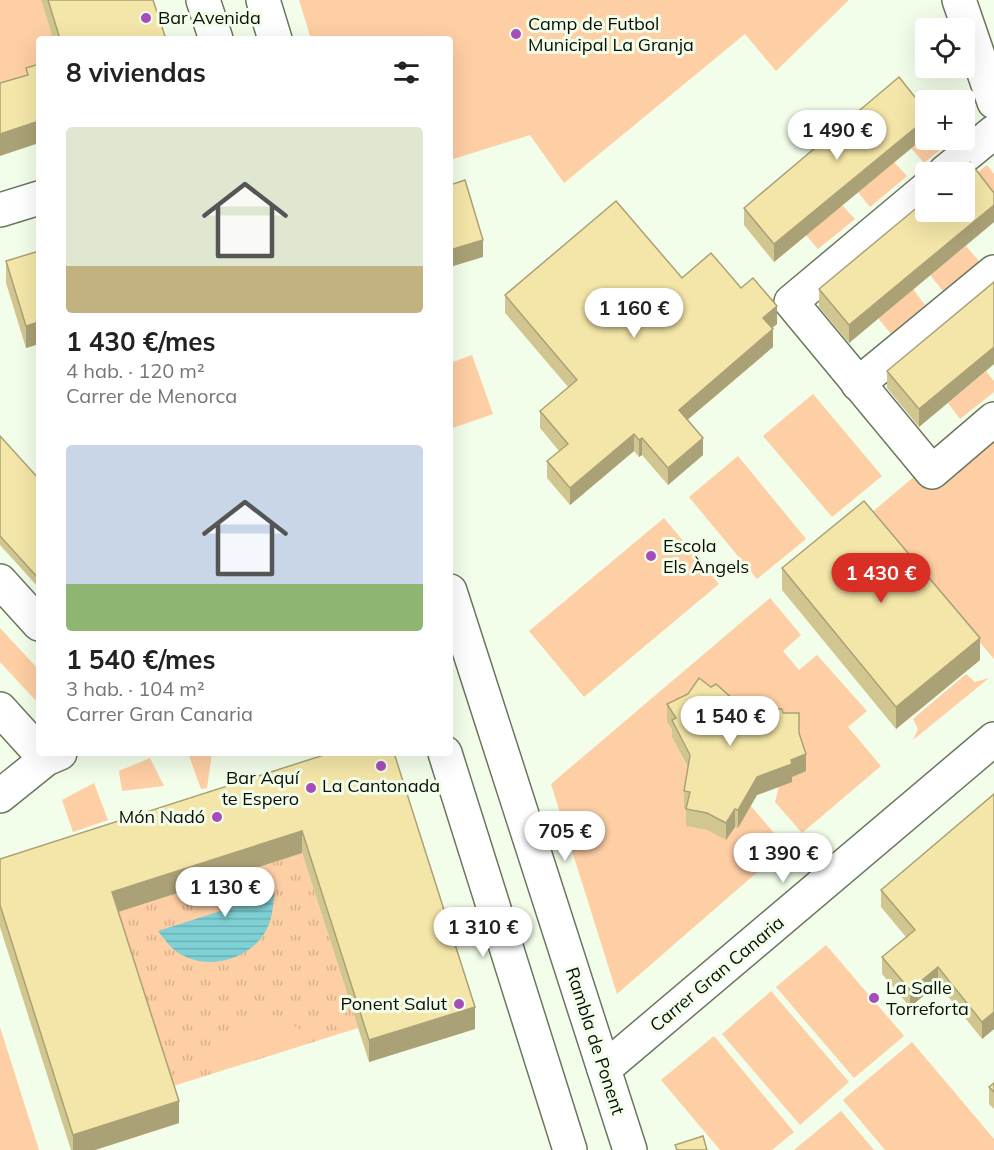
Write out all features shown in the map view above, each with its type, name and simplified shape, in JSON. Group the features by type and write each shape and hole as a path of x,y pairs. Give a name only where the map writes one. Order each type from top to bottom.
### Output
{"street":[{"path":"203,0 215,36"},
{"path":"262,0 274,36"},
{"path":"959,0 994,102"},
{"path":"957,162 994,132"},
{"path":"915,198 791,302 932,472 994,419"},
{"path":"0,210 36,199"},
{"path":"858,384 994,272"},
{"path":"0,581 36,621"},
{"name":"Rambla de Ponent","path":"453,610 461,662 604,1069 630,1150"},
{"path":"0,709 36,744"},
{"name":"Carrer Gran Canaria","path":"604,1069 994,739"},
{"path":"0,796 44,756"},
{"path":"446,756 570,1150"}],"green space":[{"path":"0,0 41,0 52,36 36,36 36,94 0,105"},
{"path":"299,0 849,0 776,71 745,34 564,183 530,135 453,159 453,36 310,36"},
{"path":"915,145 915,150 940,150 923,162 911,148"},
{"path":"894,162 907,176 870,207 858,192"},
{"path":"987,165 994,174 994,210 975,185 975,175"},
{"path":"842,205 855,219 818,249 806,235"},
{"path":"966,246 979,261 943,291 930,275"},
{"path":"913,289 925,305 891,334 878,318"},
{"path":"472,355 493,414 453,428 453,362"},
{"path":"986,371 994,381 994,392 960,419 948,403"},
{"path":"813,394 882,476 832,517 763,436"},
{"path":"994,435 994,659 870,514 916,475 928,490"},
{"path":"738,456 806,539 757,579 689,497"},
{"path":"664,518 719,584 584,697 529,631"},
{"path":"770,598 801,635 783,651 799,670 817,655 867,711 848,727 881,766 802,833 775,802 779,786 676,735 672,737 690,773 684,807 690,809 687,826 707,830 738,827 751,806 786,847 617,994 551,784"},
{"path":"0,628 36,667 36,701 0,662"},
{"path":"966,674 975,682 989,678 913,740 918,729 913,719"},
{"path":"189,756 212,756 207,788 201,789"},
{"path":"150,758 164,786 122,791 119,771"},
{"path":"94,783 108,820 73,832 62,800"},
{"path":"302,853 358,1028 167,1088 112,914"},
{"path":"826,945 904,1036 854,1078 776,987"},
{"path":"771,991 849,1082 800,1125 722,1034"},
{"path":"276,1015 306,1033 313,1041 215,1072 221,1046 232,1029 249,1019"},
{"path":"0,1027 39,1150 0,1150"},
{"path":"714,1036 794,1132 772,1150 720,1150 661,1080"},
{"path":"912,1042 994,1139 994,1150 885,1150 843,1100"},
{"path":"841,1111 874,1150 794,1150"}],"water":[{"path":"274,894 273,910 264,934 245,952 234,958 209,962 184,956 173,949 158,931"}],"building":[{"path":"48,0 153,0 165,36 59,36"},
{"path":"36,65 36,122 0,134 0,83 28,75 26,68"},
{"path":"899,77 915,97 915,128 774,244 744,208"},
{"path":"975,168 994,193 994,205 975,221"},
{"path":"465,180 483,240 453,249 453,184"},
{"path":"616,201 682,278 711,253 741,288 753,278 777,306 763,318 773,329 679,410 703,438 668,468 642,438 639,440 634,434 570,488 547,461 568,444 540,411 577,380 505,295"},
{"path":"915,209 915,222 973,222 849,325 819,289"},
{"path":"36,252 36,323 26,326 6,261"},
{"path":"994,282 994,347 919,409 887,371"},
{"path":"0,436 36,476 36,576 0,536"},
{"path":"864,501 980,638 896,707 782,568"},
{"path":"699,678 711,687 716,684 744,709 782,709 783,713 799,713 799,733 806,754 791,760 792,764 757,777 738,810 735,809 726,823 707,813 686,809 690,792 684,791 690,755 672,720 676,718 667,704 688,694"},
{"path":"321,756 395,756 475,1007 369,1040 302,831 112,892 179,1101 73,1135 0,905 0,859"},
{"path":"994,794 994,1012 982,1022 938,967 910,990 882,957 915,930 881,890"},
{"path":"703,1136 707,1150 677,1150 675,1145"}],"place":[{"name":"Bar Avenida","path":"146,18"},
{"name":"Camp de Futbol Municipal La Granja","path":"516,34"},
{"name":"Escola Els Àngels","path":"651,556"},
{"name":"La Cantonada","path":"381,766"},
{"name":"Bar Aquí te Espero","path":"311,788"},
{"name":"Món Nadó","path":"217,817"},
{"name":"La Salle Torreforta","path":"874,998"},
{"name":"Ponent Salut","path":"459,1004"}]}
